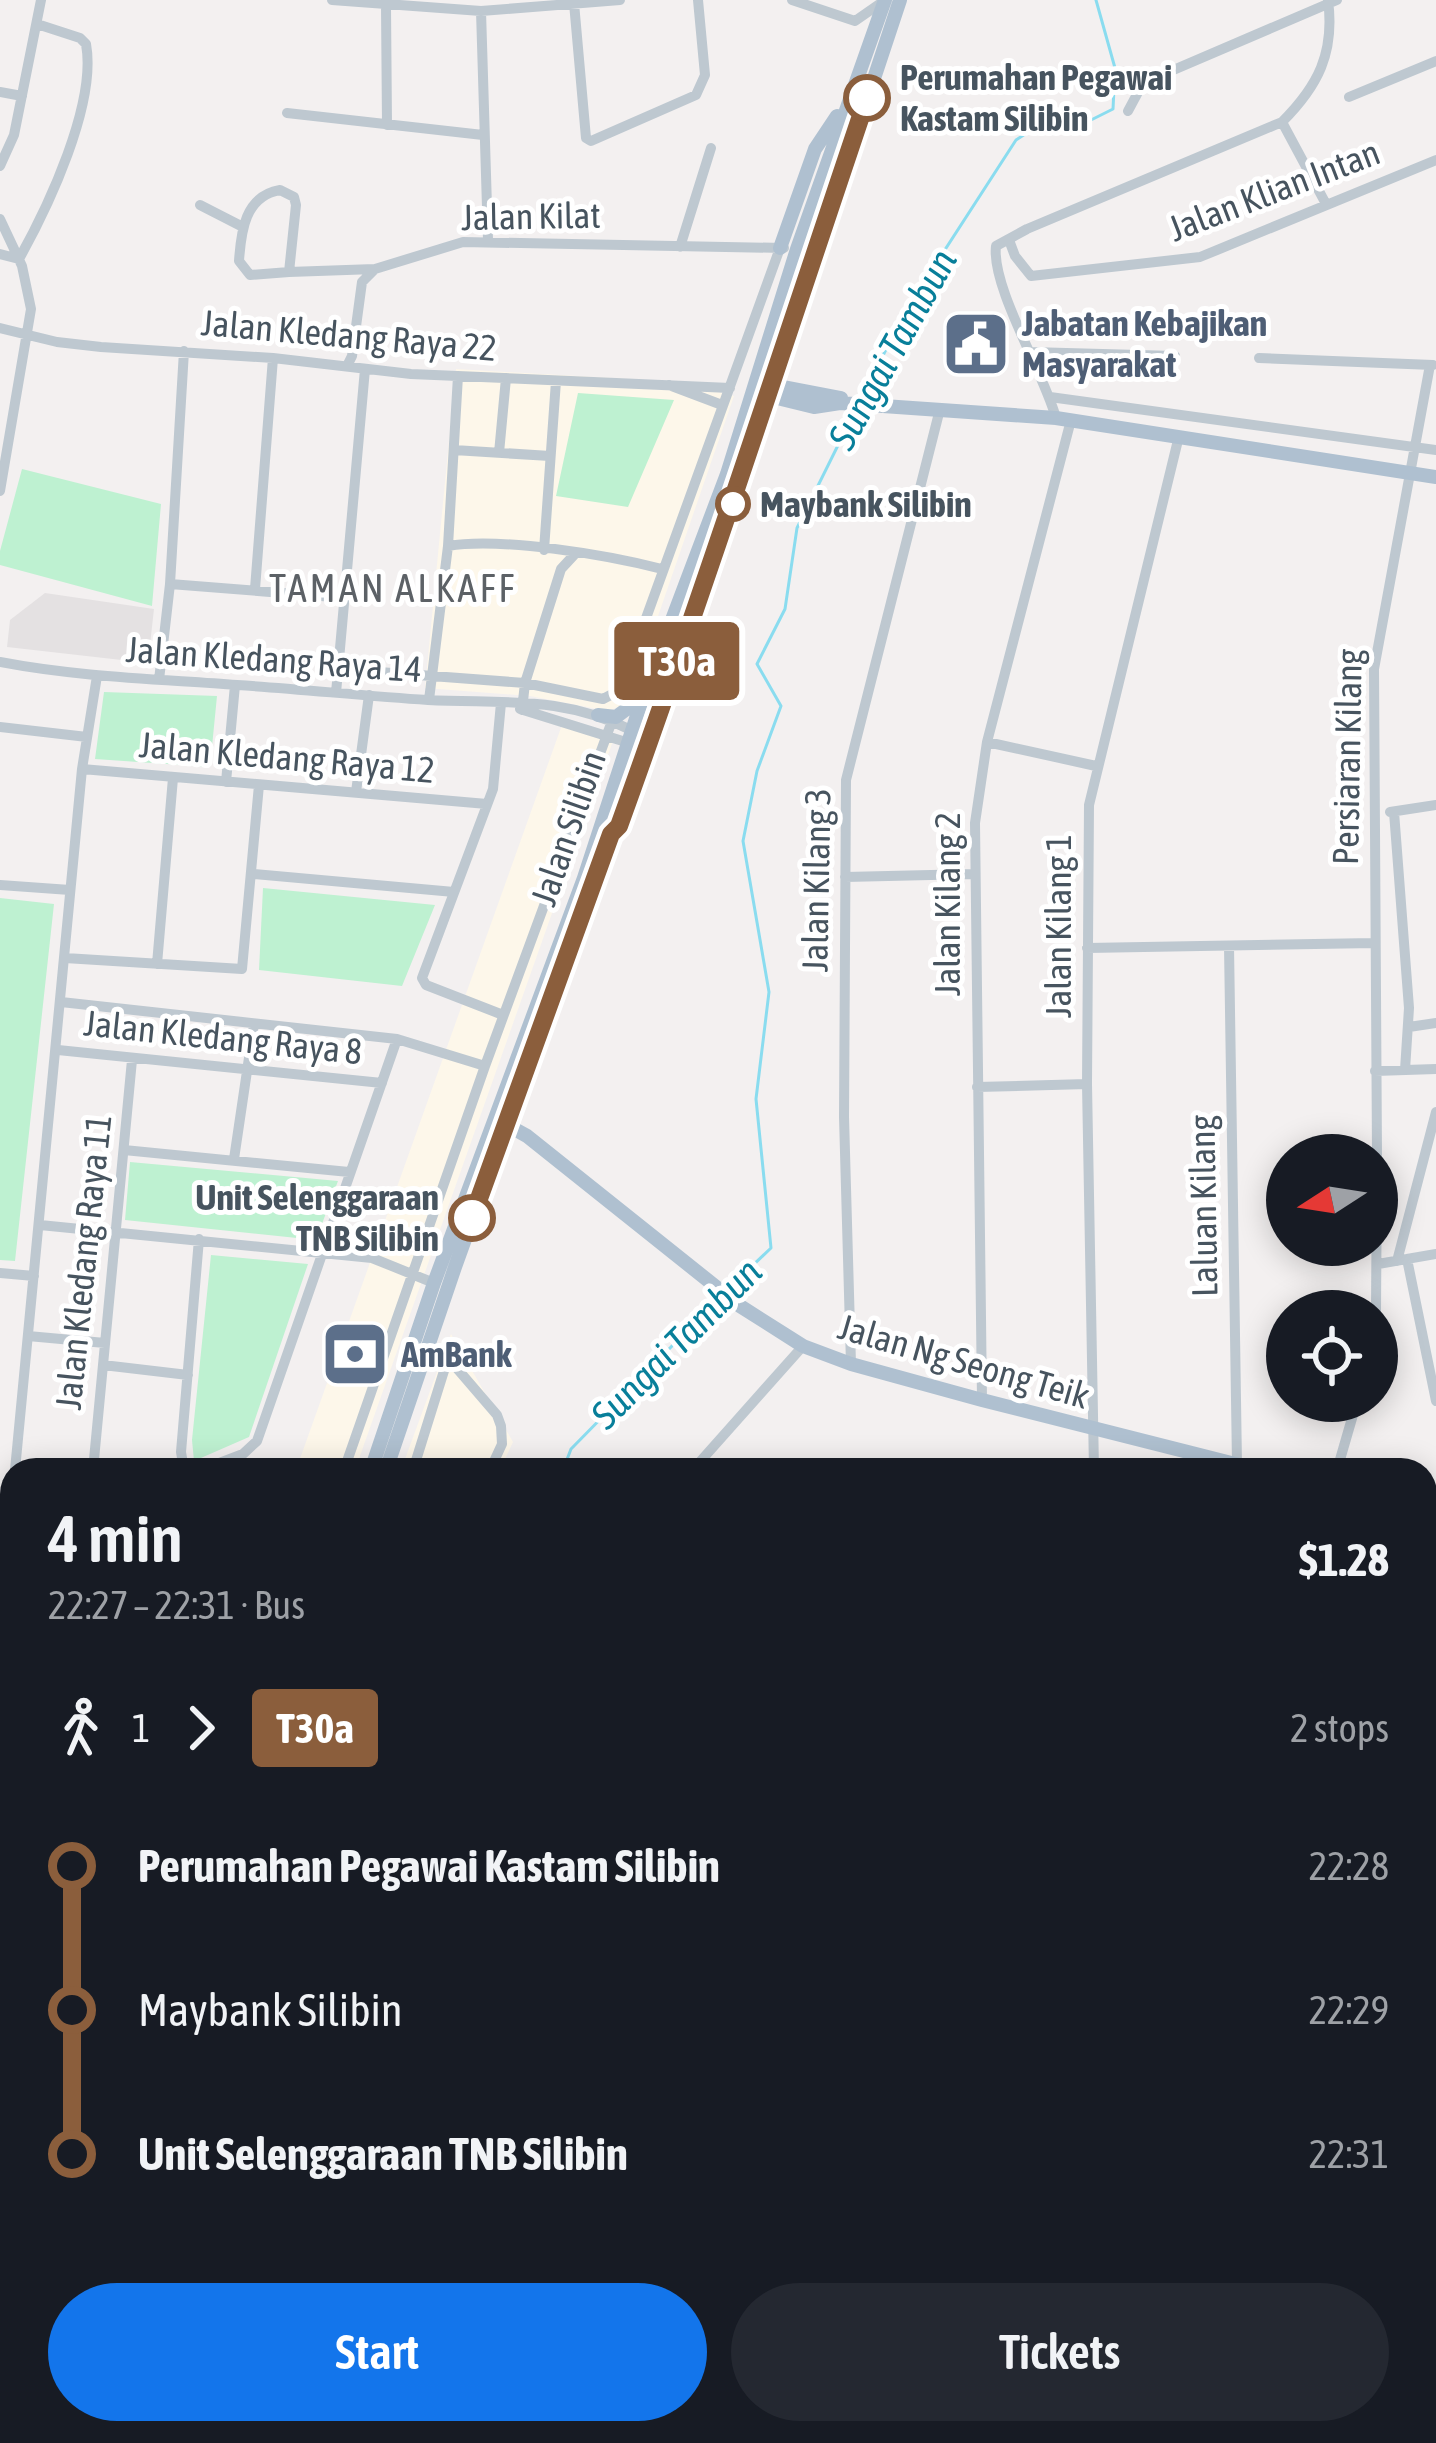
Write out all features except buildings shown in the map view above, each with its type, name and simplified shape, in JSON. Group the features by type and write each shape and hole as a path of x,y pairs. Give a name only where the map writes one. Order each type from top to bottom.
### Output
{"main road":[{"name":"Jalan Silibin","path":"374,1458 634,738 644,694 766,388 797,249 884,0"},
{"name":"Jalan Silibin","path":"391,1458 433,1350 455,1267 692,620 766,388 900,0"},
{"path":"865,57 878,41 886,39"},
{"path":"780,248 815,149 851,97"},
{"path":"797,249 808,245 826,218"},
{"path":"766,388 814,407 840,401 1063,419 1436,477"},
{"path":"611,834 634,738 692,620"},
{"path":"605,718 626,713 644,694"},
{"path":"496,1153 513,1141 534,1142 522,1118 518,1092"},
{"path":"487,1137 495,1126 507,1125"},
{"name":"Jalan Ng Seong Teik","path":"507,1125 740,1306 803,1346 982,1400 1214,1458"},
{"path":"405,1367 433,1350 428,1327 439,1298 434,1283 444,1281 455,1267"}],"street":[{"path":"0,166 14,135 41,0"},
{"path":"332,0 481,11 620,0"},
{"path":"574,2 586,138 591,141 696,95 704,75 698,0"},
{"path":"792,0 855,21"},
{"path":"855,21 884,0"},
{"path":"1063,419 1030,352 994,254 996,246 1282,122 1322,74 1330,45 1332,1 1143,83 1128,111"},
{"path":"386,6 387,125"},
{"path":"481,11 488,240"},
{"path":"855,21 865,57"},
{"path":"19,259 65,167 88,51 80,38 37,25"},
{"path":"1349,97 1436,61"},
{"path":"0,92 22,96"},
{"path":"287,113 483,134"},
{"path":"1282,122 1326,204"},
{"path":"680,247 711,148"},
{"name":"Jalan Klian Intan","path":"1009,240 1031,276 1200,256 1436,160"},
{"path":"200,205 241,226 264,195 280,190 294,197 297,213 290,272"},
{"path":"0,219 19,259 32,309 0,491"},
{"name":"Jalan Kilat","path":"241,226 239,261 243,270 258,277 375,269 464,242 488,240 797,249"},
{"path":"339,669 525,682 603,699 620,690 780,248"},
{"path":"0,254 19,259"},
{"path":"347,367 362,282 375,269"},
{"name":"Jalan Kledang Raya 22","path":"0,328 101,347 364,369 730,388"},
{"path":"159,680 170,584 184,351"},
{"path":"1030,352 1174,356"},
{"path":"255,589 273,358"},
{"path":"1259,358 1433,365"},
{"name":"Persiaran Kilang","path":"1376,1134 1374,669 1433,365"},
{"path":"336,693 364,369"},
{"path":"429,700 448,546 458,376"},
{"path":"499,453 506,378"},
{"path":"556,381 546,550 561,569"},
{"name":"Jalan Kledang Raya 22","path":"667,385 722,405"},
{"path":"1051,397 1436,450"},
{"name":"Jalan Kilang 3","path":"851,1364 844,1117 845,780 937,409"},
{"name":"Jalan Kilang 2","path":"982,1400 976,801 1063,419"},
{"name":"Jalan Kilang 1","path":"1094,1458 1088,829 1096,766 1178,436"},
{"path":"454,450 550,456"},
{"path":"448,546 478,543 612,557 662,569"},
{"path":"503,1015 426,985 422,978 488,804 515,704 561,569 574,555"},
{"path":"170,584 346,598"},
{"name":"Jalan Kledang Raya 14","path":"0,658 31,668 98,676 515,704 605,718 634,738"},
{"path":"16,1458 82,769 98,676"},
{"path":"226,782 235,685"},
{"path":"356,792 369,695"},
{"name":"Jalan Kledang Raya 14","path":"515,704 606,736 634,738"},
{"name":"Jalan Silibin","path":"346,1458 606,736 605,718"},
{"path":"0,727 87,736"},
{"path":"987,742 1096,766"},
{"name":"Jalan Kledang Raya 12","path":"82,769 488,804"},
{"path":"157,964 173,778"},
{"path":"65,958 242,969 259,785"},
{"path":"1374,813 1436,805"},
{"path":"1394,812 1409,1027 1405,1070"},
{"path":"254,874 454,892"},
{"path":"844,877 974,874"},
{"path":"0,885 70,890"},
{"path":"1087,948 1374,943"},
{"name":"Laluan Kilang","path":"1229,946 1238,1458"},
{"path":"61,1002 397,1039 484,1066"},
{"path":"1409,1027 1436,1023"},
{"path":"234,1159 254,1024"},
{"path":"232,1458 257,1441 397,1039"},
{"name":"Jalan Kledang Raya 8","path":"58,1050 382,1083"},
{"name":"Jalan Kledang Raya 11","path":"94,1458 132,1060"},
{"path":"1375,1071 1436,1070"},
{"path":"977,1087 1088,1084"},
{"path":"1436,1112 1402,1260 1436,1402"},
{"path":"124,1150 350,1172"},
{"path":"1422,1164 1436,1162"},
{"path":"40,1225 372,1258 434,1283"},
{"path":"183,1458 200,1240"},
{"path":"1398,1261 1436,1253"},
{"path":"0,1273 34,1276"},
{"path":"28,1336 105,1343"},
{"path":"709,1458 803,1346"},
{"path":"415,1458 433,1350"},
{"path":"433,1350 497,1415 502,1444 496,1458"},
{"path":"103,1365 188,1375"},
{"path":"1341,1458 1352,1422"},
{"path":"0,1432 18,1433"}],"shaded area":[{"path":"456,369 680,382 734,396 628,703 608,711 530,696 425,688"},
{"path":"45,593 154,609 148,663 7,647 10,620"},
{"path":"563,722 614,738 359,1458 300,1458"},
{"path":"451,1334 513,1442 506,1458 405,1458"}],"green space":[{"path":"578,393 674,400 628,507 556,496"},
{"path":"22,469 161,504 152,606 0,565"},
{"path":"104,692 217,696 210,767 95,759"},
{"path":"263,888 435,905 402,986 259,970"},
{"path":"0,898 54,904 15,1261 0,1260"},
{"path":"130,1162 338,1181 316,1240 125,1220"},
{"path":"211,1255 308,1264 249,1437 201,1458 194,1458"}],"waterway":[{"name":"Sungai Tambun","path":"862,398 904,313 1016,140 1042,123 1089,121 1113,109 1115,68 1096,0"},
{"name":"Sungai Tambun","path":"729,1288 771,1248 756,1099 769,992 743,841 757,771 781,706 757,664 785,609 797,528 855,411"},
{"name":"Sungai Tambun","path":"568,1458 571,1449 722,1295"}],"bus line":[{"name":"T30a","path":"472,1218 611,834 619,826 648,746 867,98"}],"place":[{"name":"Perumahan Pegawai Kastam Silibin","path":"867,98"},
{"name":"Jabatan Kebajikan Masyarakat","path":"976,344"},
{"name":"Maybank Silibin","path":"733,504"},
{"name":"Unit Selenggaraan TNB Silibin","path":"472,1218"},
{"name":"AmBank","path":"355,1354"}],"district":[{"name":"TAMAN ALKAFF","path":"393,588"}]}
